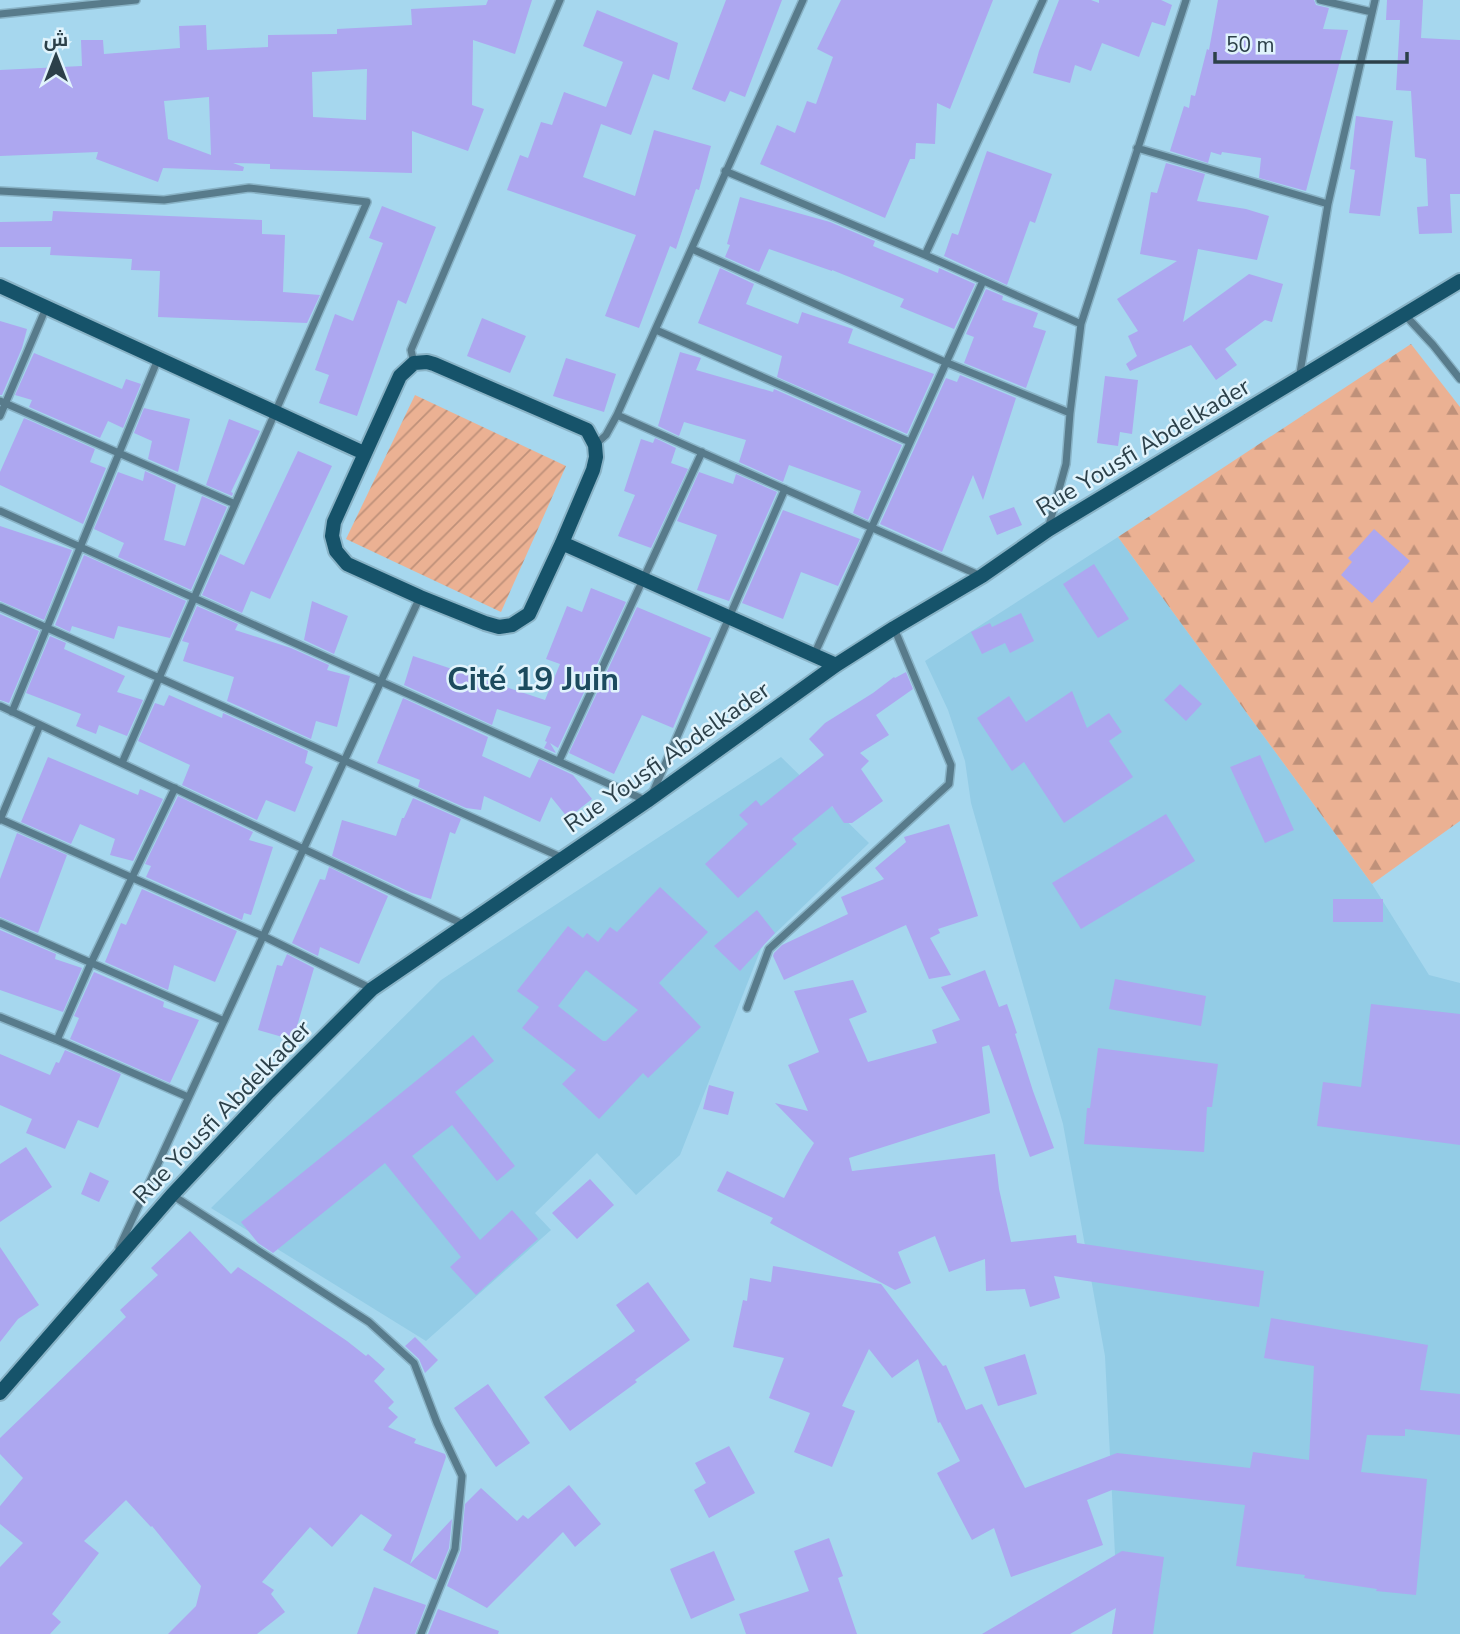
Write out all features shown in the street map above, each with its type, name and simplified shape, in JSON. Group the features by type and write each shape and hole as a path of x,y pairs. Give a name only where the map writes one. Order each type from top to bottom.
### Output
{"main road":[{"name":"Rue Yousfi Abdelkader","path":"0,1393 172,1195 372,989 649,799 836,665 982,576 1048,530 1460,281"},
{"path":"0,286 364,453"},
{"path":"414,363 434,364 587,430 595,445 593,470 562,543 529,614 512,625 499,627 485,623 419,597 347,564 336,551 332,536 334,522 400,376 414,363"},
{"path":"562,543 836,665"}],"street":[{"path":"0,14 136,0"},
{"path":"414,363 411,350 560,0"},
{"path":"595,445 606,435 617,415 803,0"},
{"path":"925,256 1043,0"},
{"path":"1048,530 1066,464 1081,324 1186,0"},
{"path":"1321,0 1373,12"},
{"path":"1299,379 1328,204 1375,0"},
{"path":"1137,148 1328,204"},
{"path":"725,171 1081,324"},
{"path":"0,191 164,200 249,188 367,202 121,763"},
{"path":"692,249 945,362 1070,412"},
{"path":"814,655 983,281"},
{"path":"0,415 3,402 46,307"},
{"path":"1405,315 1460,379"},
{"path":"656,330 909,442"},
{"path":"12,712 158,358"},
{"path":"3,402 235,504"},
{"path":"617,415 982,576"},
{"path":"559,761 702,452"},
{"path":"0,511 380,682 649,799 785,489"},
{"path":"111,1265 419,597"},
{"path":"0,607 563,858"},
{"path":"747,1008 769,949 949,784 951,765 894,628"},
{"path":"0,706 466,925"},
{"path":"40,725 0,819 263,936 372,989"},
{"path":"57,1040 175,788"},
{"path":"0,923 224,1021"},
{"path":"0,1017 188,1097"},
{"path":"172,1195 369,1322 414,1363 437,1423 463,1476 454,1549 421,1634"}],"shaded area":[{"path":"1118,537 1372,884 1429,975 1460,983 1460,1634 1119,1634 1105,1356 1063,1124 971,803 965,761 948,710 925,661"},
{"path":"781,757 869,843 762,946 680,1155 636,1195 597,1153 535,1213 551,1230 426,1341 211,1208 441,980"}],"green space":[{"path":"1411,344 1460,407 1460,821 1372,884 1118,537"},
{"path":"415,395 566,466 501,612 346,539"}],"building":[{"path":"488,0 532,0 515,54 473,40 472,105 484,109 468,151 412,131 412,173 270,169 270,164 233,163 244,167 243,171 163,168 158,182 96,159 98,152 0,156 0,70 82,66 81,40 103,40 104,54 180,48 179,26 206,25 207,50 268,47 268,35 337,34 337,29 412,25 411,9 486,5","holes":["367,69 366,120 313,117 312,72","209,97 211,155 168,139 164,101"]},
{"path":"726,0 782,0 745,97 730,91 725,102 692,89"},
{"path":"841,0 993,0 950,109 937,103 935,144 916,143 915,159 910,159 885,218 760,164 777,125 795,133 807,101 816,104 833,57 817,49"},
{"path":"1059,0 1091,0 1099,3 1099,0 1161,0 1172,5 1165,26 1152,22 1139,57 1102,43 1091,71 1075,65 1070,83 1033,73"},
{"path":"1218,0 1314,0 1316,5 1329,8 1323,29 1348,30 1306,191 1259,178 1261,158 1211,152 1208,163 1170,151 1184,106 1189,108 1191,95 1195,96 1207,49 1209,50"},
{"path":"1387,0 1423,0 1421,38 1460,40 1460,194 1450,194 1452,233 1419,234 1417,207 1428,206 1426,159 1415,157 1411,91 1396,90 1400,20 1386,20"},
{"path":"597,10 678,43 669,80 653,74 631,135 601,124 583,177 635,196 654,130 711,146 699,190 696,189 676,249 670,246 639,328 605,316 636,235 507,190 520,155 528,158 541,122 552,125 564,92 606,107 623,62 583,46"},
{"path":"1356,116 1393,121 1380,216 1349,213 1355,170 1350,169"},
{"path":"987,151 1052,174 1035,223 1030,221 1007,285 944,256 952,233 958,235"},
{"path":"1166,163 1205,174 1197,201 1246,209 1269,216 1257,260 1198,249 1183,322 1249,274 1283,284 1272,322 1265,320 1225,349 1237,365 1216,380 1191,345 1130,371 1126,364 1137,356 1128,336 1138,331 1117,299 1177,261 1140,254 1151,192 1157,193"},
{"path":"740,197 830,222 875,241 873,246 938,273 939,268 975,284 954,329 900,307 904,299 832,270 769,249 759,272 725,257"},
{"path":"382,206 436,227 406,304 398,300 357,416 319,403 329,375 315,370 335,314 353,321 383,243 369,238"},
{"path":"53,211 262,220 262,234 285,235 283,292 320,295 307,323 158,317 160,271 131,270 132,259 50,255 51,247 0,247 0,222 52,221"},
{"path":"720,268 754,284 746,304 798,324 802,312 853,329 848,343 934,374 907,434 777,377 782,356 698,323"},
{"path":"986,289 1003,296 1002,300 1038,313 1033,327 1046,331 1026,388 964,363 974,337 966,334"},
{"path":"482,318 526,336 510,373 467,356"},
{"path":"0,321 27,329 2,395 0,395"},
{"path":"680,352 701,358 696,370 773,392 774,389 902,445 868,520 853,513 861,491 789,465 783,482 739,462 746,440 684,422 679,436 658,426"},
{"path":"34,353 122,389 126,379 141,384 123,428 108,421 100,438 29,407 32,400 15,395"},
{"path":"566,358 616,374 604,412 553,396"},
{"path":"960,375 1016,398 983,500 973,475 942,552 880,524 946,378 957,382"},
{"path":"1105,376 1138,380 1132,434 1120,432 1118,446 1097,443"},
{"path":"144,408 190,419 178,472 148,459 152,441 134,433"},
{"path":"24,418 95,449 90,462 106,468 83,524 0,485 0,472"},
{"path":"229,419 260,431 231,492 232,496 206,485"},
{"path":"655,438 676,448 671,463 688,469 651,548 618,536 635,495 624,491 641,439 653,443"},
{"path":"298,451 332,466 270,599 251,591 242,613 202,595 220,554 244,565"},
{"path":"145,471 176,485 164,540 185,546 202,496 227,507 191,590 118,557 124,543 94,529 118,472 143,481"},
{"path":"699,472 733,484 736,474 777,492 729,601 697,590 717,535 677,521"},
{"path":"1014,507 1022,525 997,535 989,516"},
{"path":"783,510 860,539 838,586 801,572 783,619 742,603"},
{"path":"0,526 72,550 44,620 0,601"},
{"path":"1374,529 1410,561 1372,603 1341,575 1352,562 1348,558"},
{"path":"84,555 186,601 170,638 118,626 114,639 72,626 70,632 55,625"},
{"path":"1094,564 1129,619 1098,638 1063,584"},
{"path":"591,588 626,602 558,748 550,743 556,753 544,748 551,727 497,709 492,725 404,685 413,656 545,700 560,664 546,659 567,606 582,612"},
{"path":"312,601 348,616 334,654 304,640"},
{"path":"197,606 238,624 235,630 291,648 329,665 327,670 350,676 337,727 316,721 311,739 227,701 234,677 183,661 189,643 182,641"},
{"path":"637,607 711,638 673,728 642,715 614,774 569,753"},
{"path":"1021,613 1034,641 1010,653 1005,643 982,654 971,632 990,623 992,627"},
{"path":"0,614 39,631 9,703 0,700"},
{"path":"50,636 66,643 64,649 125,676 117,692 143,700 127,736 99,725 96,734 76,726 81,714 26,693"},
{"path":"906,672 913,689 876,715 889,735 860,753 869,761 861,769 883,801 852,823 844,823 832,806 792,839 797,844 738,898 705,864 748,824 739,815 756,800 761,806 824,755 809,739 825,723 894,677"},
{"path":"1180,684 1202,704 1186,721 1164,700"},
{"path":"1072,691 1087,728 1109,713 1122,732 1109,741 1133,777 1064,823 1024,762 1012,771 977,718 1009,696 1026,722"},
{"path":"169,695 222,718 223,713 308,751 305,763 313,767 295,812 266,800 257,820 182,785 190,765 138,741 155,703 164,706"},
{"path":"403,698 488,737 482,756 530,778 539,759 573,775 592,799 568,818 551,797 540,822 484,796 481,810 466,808 418,787 420,780 377,763"},
{"path":"1260,755 1294,830 1265,843 1230,767"},
{"path":"48,757 138,795 140,789 163,799 133,861 110,855 115,839 80,824 71,844 21,822"},
{"path":"178,796 253,832 249,840 273,847 251,915 244,913 242,920 146,877 151,866 145,864"},
{"path":"413,798 461,819 455,834 450,832 431,899 332,856 342,820 396,836"},
{"path":"1166,814 1195,861 1081,929 1052,883"},
{"path":"949,824 978,916 938,929 940,933 930,938 951,975 929,979 906,925 784,980 773,956 782,945 848,914 841,897 884,879 875,868 906,842 904,837"},
{"path":"17,833 67,855 38,933 0,917 0,879"},
{"path":"329,867 388,896 359,964 320,947 318,956 292,943 320,879 325,880"},
{"path":"660,887 708,932 659,983 701,1027 648,1078 643,1073 599,1119 562,1084 576,1070 522,1028 539,1007 517,991 568,926 583,938 587,933 598,942 610,927 617,932","holes":["586,970 638,1010 603,1041 558,1006"]},
{"path":"142,889 237,931 215,982 174,965 168,990 105,962 121,923 126,925"},
{"path":"1333,899 1383,899 1383,922 1333,922"},
{"path":"757,910 775,933 740,971 714,946"},
{"path":"0,930 56,954 55,959 82,968 63,1012 0,990"},
{"path":"287,954 314,968 293,1040 258,1030 277,965 282,966"},
{"path":"985,970 999,1007 1007,1004 1033,1091 1054,1148 1030,1157 989,1045 982,1047 990,1113 849,1158 852,1171 995,1154 999,1189 1011,1242 1076,1235 1077,1243 1264,1271 1259,1307 1054,1276 1060,1298 1030,1307 1025,1289 986,1291 985,1259 949,1272 935,1236 898,1252 911,1283 895,1290 770,1223 773,1218 717,1191 727,1171 784,1198 814,1143 775,1103 808,1111 788,1065 819,1052 794,991 853,980 867,1012 849,1019 868,1062 937,1043 932,1030 960,1020 941,987"},
{"path":"94,972 164,1002 163,1007 199,1020 170,1083 70,1039 79,1018 74,1016"},
{"path":"1115,979 1206,996 1201,1026 1109,1009"},
{"path":"1371,1004 1460,1014 1460,1145 1317,1126 1323,1082 1361,1087"},
{"path":"473,1035 494,1061 455,1092 515,1166 497,1181 452,1125 412,1156 480,1240 512,1210 538,1239 476,1295 450,1267 461,1257 385,1163 273,1253 258,1243 241,1222"},
{"path":"1098,1048 1218,1064 1212,1107 1207,1107 1204,1152 1084,1144 1087,1108 1090,1108"},
{"path":"65,1050 121,1074 98,1128 78,1120 65,1149 26,1133 32,1119 0,1105 0,1054 50,1075"},
{"path":"709,1085 734,1092 728,1115 703,1109"},
{"path":"26,1147 52,1187 0,1222 0,1164"},
{"path":"90,1172 109,1181 99,1202 81,1194"},
{"path":"590,1179 614,1205 577,1239 552,1213"},
{"path":"190,1231 231,1274 238,1267 366,1356 368,1354 385,1369 374,1381 394,1402 388,1408 398,1417 388,1427 416,1439 414,1443 445,1454 410,1564 452,1519 449,1548 436,1580 383,1550 392,1535 361,1514 332,1547 310,1527 262,1582 274,1590 271,1594 285,1612 257,1634 168,1634 196,1606 201,1586 152,1526 126,1500 84,1541 99,1553 52,1614 61,1622 50,1634 0,1634 0,1567 23,1543 0,1524 0,1506 23,1478 0,1454 0,1438 126,1317 120,1310 158,1275 151,1268"},
{"path":"0,1247 39,1305 18,1319 0,1342"},
{"path":"773,1266 881,1284 943,1366 946,1365 966,1410 982,1404 1025,1488 1117,1453 1250,1468 1253,1452 1309,1460 1314,1366 1264,1358 1271,1318 1428,1345 1420,1390 1460,1394 1460,1435 1405,1429 1405,1436 1367,1435 1361,1472 1427,1479 1416,1595 1376,1591 1377,1589 1304,1578 1305,1575 1236,1566 1245,1505 1112,1490 1087,1500 1103,1545 1011,1577 994,1528 972,1540 937,1473 960,1461 940,1422 938,1423 918,1359 892,1378 869,1349 842,1406 855,1411 832,1467 794,1452 810,1413 769,1398 784,1358 733,1347 743,1300 747,1301 750,1278 771,1282"},
{"path":"648,1282 690,1340 570,1431 544,1397 635,1331 616,1305"},
{"path":"415,1337 438,1360 425,1373 419,1359 405,1346"},
{"path":"1025,1354 1037,1394 998,1406 984,1367"},
{"path":"488,1384 530,1443 496,1467 454,1408"},
{"path":"729,1446 755,1493 709,1518 694,1490 706,1483 695,1463"},
{"path":"569,1485 601,1524 575,1547 563,1532 487,1608 447,1586 461,1550 465,1504 481,1488 517,1521 523,1515 528,1519"},
{"path":"829,1538 843,1576 838,1578 857,1634 746,1634 739,1614 809,1591 794,1551"},
{"path":"714,1551 735,1600 691,1619 670,1569"},
{"path":"1122,1551 1164,1557 1153,1634 1112,1634 1116,1608 1070,1634 982,1634"},
{"path":"374,1587 426,1605 415,1634 357,1634"},
{"path":"438,1609 499,1631 498,1634 428,1634"}],"district":[{"name":"Cité 19 Juin","path":"533,679"}]}
